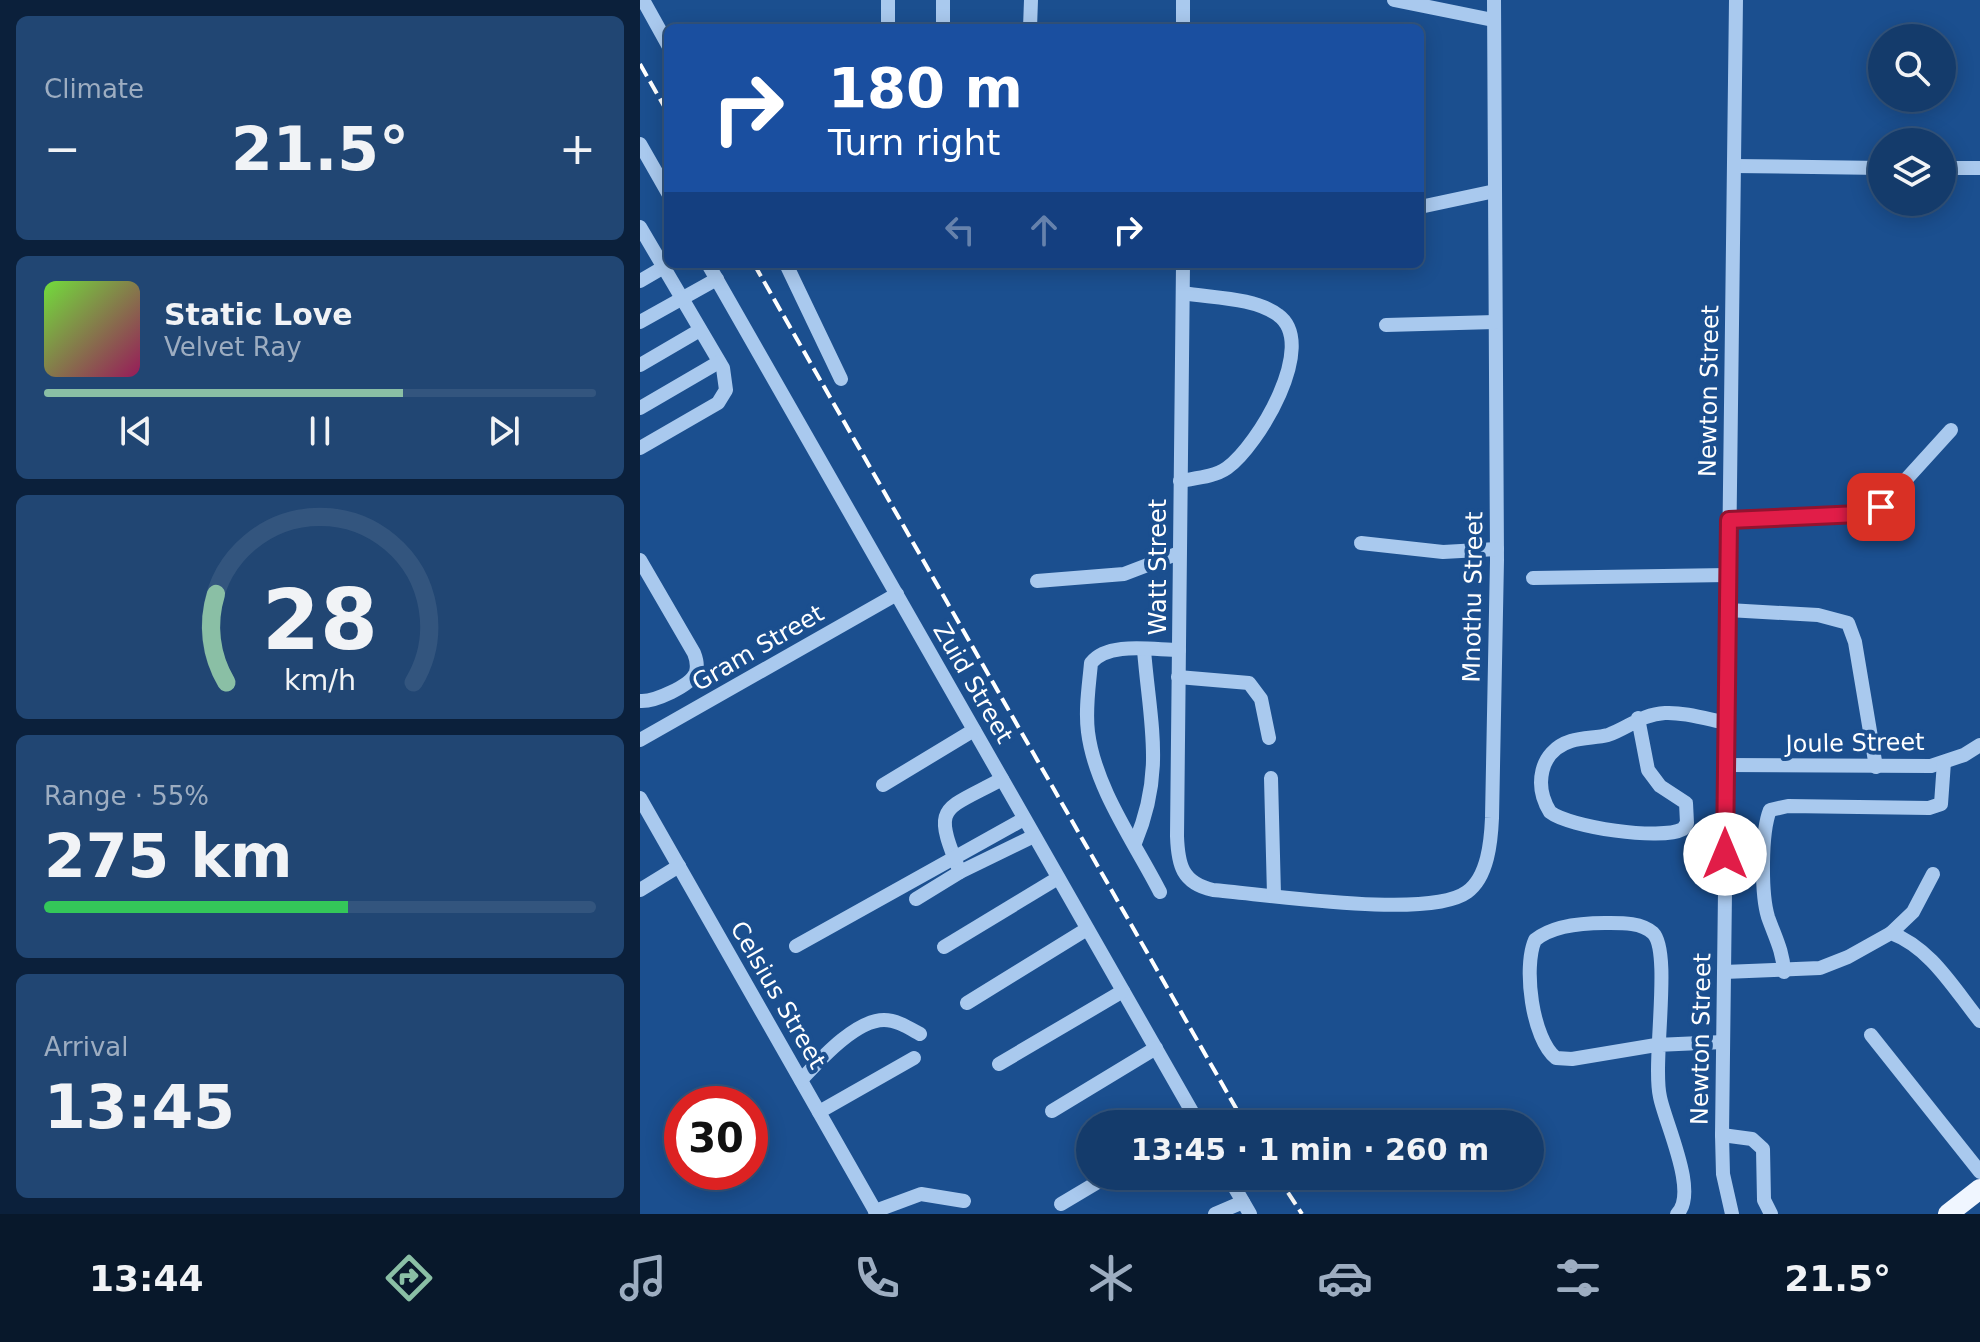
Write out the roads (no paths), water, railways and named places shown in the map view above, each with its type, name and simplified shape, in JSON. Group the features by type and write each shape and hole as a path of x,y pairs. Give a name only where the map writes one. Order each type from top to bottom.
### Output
{"main road":[{"path":"1949,1214 1980,1189"}],"street":[{"path":"643,0 664,38"},
{"path":"888,0 888,24"},
{"path":"943,0 943,24"},
{"path":"1030,24 1031,0"},
{"path":"1183,0 1183,24"},
{"path":"1394,0 1493,20"},
{"name":"Mnothu Street","path":"1181,870 1198,887 1416,905 1455,898 1475,884 1488,852 1492,818 1497,549 1494,0"},
{"name":"Newton Street","path":"1732,1214 1723,1174 1722,1135 1736,0"},
{"path":"640,144 664,186"},
{"path":"1734,166 1868,168"},
{"path":"1956,168 1980,168"},
{"path":"1424,206 1495,191"},
{"path":"640,281 664,267 642,233"},
{"path":"640,448 718,403 727,383 719,362 665,268"},
{"name":"Zuid Street","path":"710,268 1189,1110"},
{"path":"788,268 841,379"},
{"name":"Watt Street","path":"1181,870 1177,848 1183,268"},
{"path":"640,322 717,279"},
{"path":"1180,481 1214,474 1239,458 1266,421 1283,385 1294,347 1288,324 1277,314 1259,306 1183,293"},
{"path":"1386,325 1495,322"},
{"path":"640,365 700,330"},
{"path":"640,408 719,362"},
{"path":"1729,520 1859,514 1881,507 1951,430"},
{"path":"1361,543 1443,552 1497,549"},
{"path":"1037,581 1124,574 1179,553"},
{"path":"640,560 694,653 697,668 691,678 655,699 640,701"},
{"path":"1533,578 1728,575"},
{"name":"Gram Street","path":"640,740 897,594"},
{"path":"1728,610 1818,615 1848,623 1855,642 1876,767"},
{"path":"1135,843 1152,796 1153,734 1144,650"},
{"path":"1160,892 1111,799 1092,751 1086,715 1091,663 1095,657 1105,652 1179,650"},
{"path":"1178,677 1249,683 1261,699 1269,738"},
{"path":"1638,718 1648,770 1660,786 1686,803 1688,814 1683,829 1647,835 1572,822 1550,812 1541,782 1541,770 1549,755 1563,744 1605,736 1638,718 1667,713 1727,723"},
{"path":"883,785 974,730"},
{"path":"1153,734 1178,735"},
{"name":"Joule Street","path":"1726,765 1931,766 1980,745"},
{"path":"1784,972 1783,953 1767,914 1765,836 1770,810 1788,806 1929,808 1941,804 1944,762"},
{"path":"1271,778 1274,895"},
{"path":"960,872 942,828 946,813 956,803 1002,779"},
{"name":"Celsius Street","path":"640,798 876,1212"},
{"path":"796,946 1024,819"},
{"path":"916,899 960,872 1034,836"},
{"path":"640,890 679,866"},
{"path":"1724,972 1784,972 1820,968 1891,933 1913,912 1933,874"},
{"path":"944,947 1058,878"},
{"path":"1677,1214 1685,1203 1683,1183 1660,1100 1656,1045 1662,964 1652,932 1631,924 1597,923 1561,928 1535,940 1531,951 1537,1029 1550,1053 1562,1060 1656,1045 1723,1042"},
{"path":"967,1003 1087,929"},
{"path":"1891,933 1910,941 1931,960 1980,1021"},
{"path":"999,1064 1123,991"},
{"path":"801,1080 838,1043 875,1021 896,1022 920,1034"},
{"path":"1871,1035 1980,1172"},
{"path":"1052,1111 1156,1048"},
{"path":"819,1112 914,1058"},
{"path":"1722,1135 1752,1139 1763,1149 1764,1200 1771,1214"},
{"path":"1061,1204 1084,1190"},
{"path":"1215,1214 1246,1208 1236,1190"},
{"path":"876,1212 921,1194 964,1201"}],"railway":[{"path":"640,64 664,106"},
{"path":"756,268 1237,1110"},
{"path":"1286,1190 1302,1214"}]}
